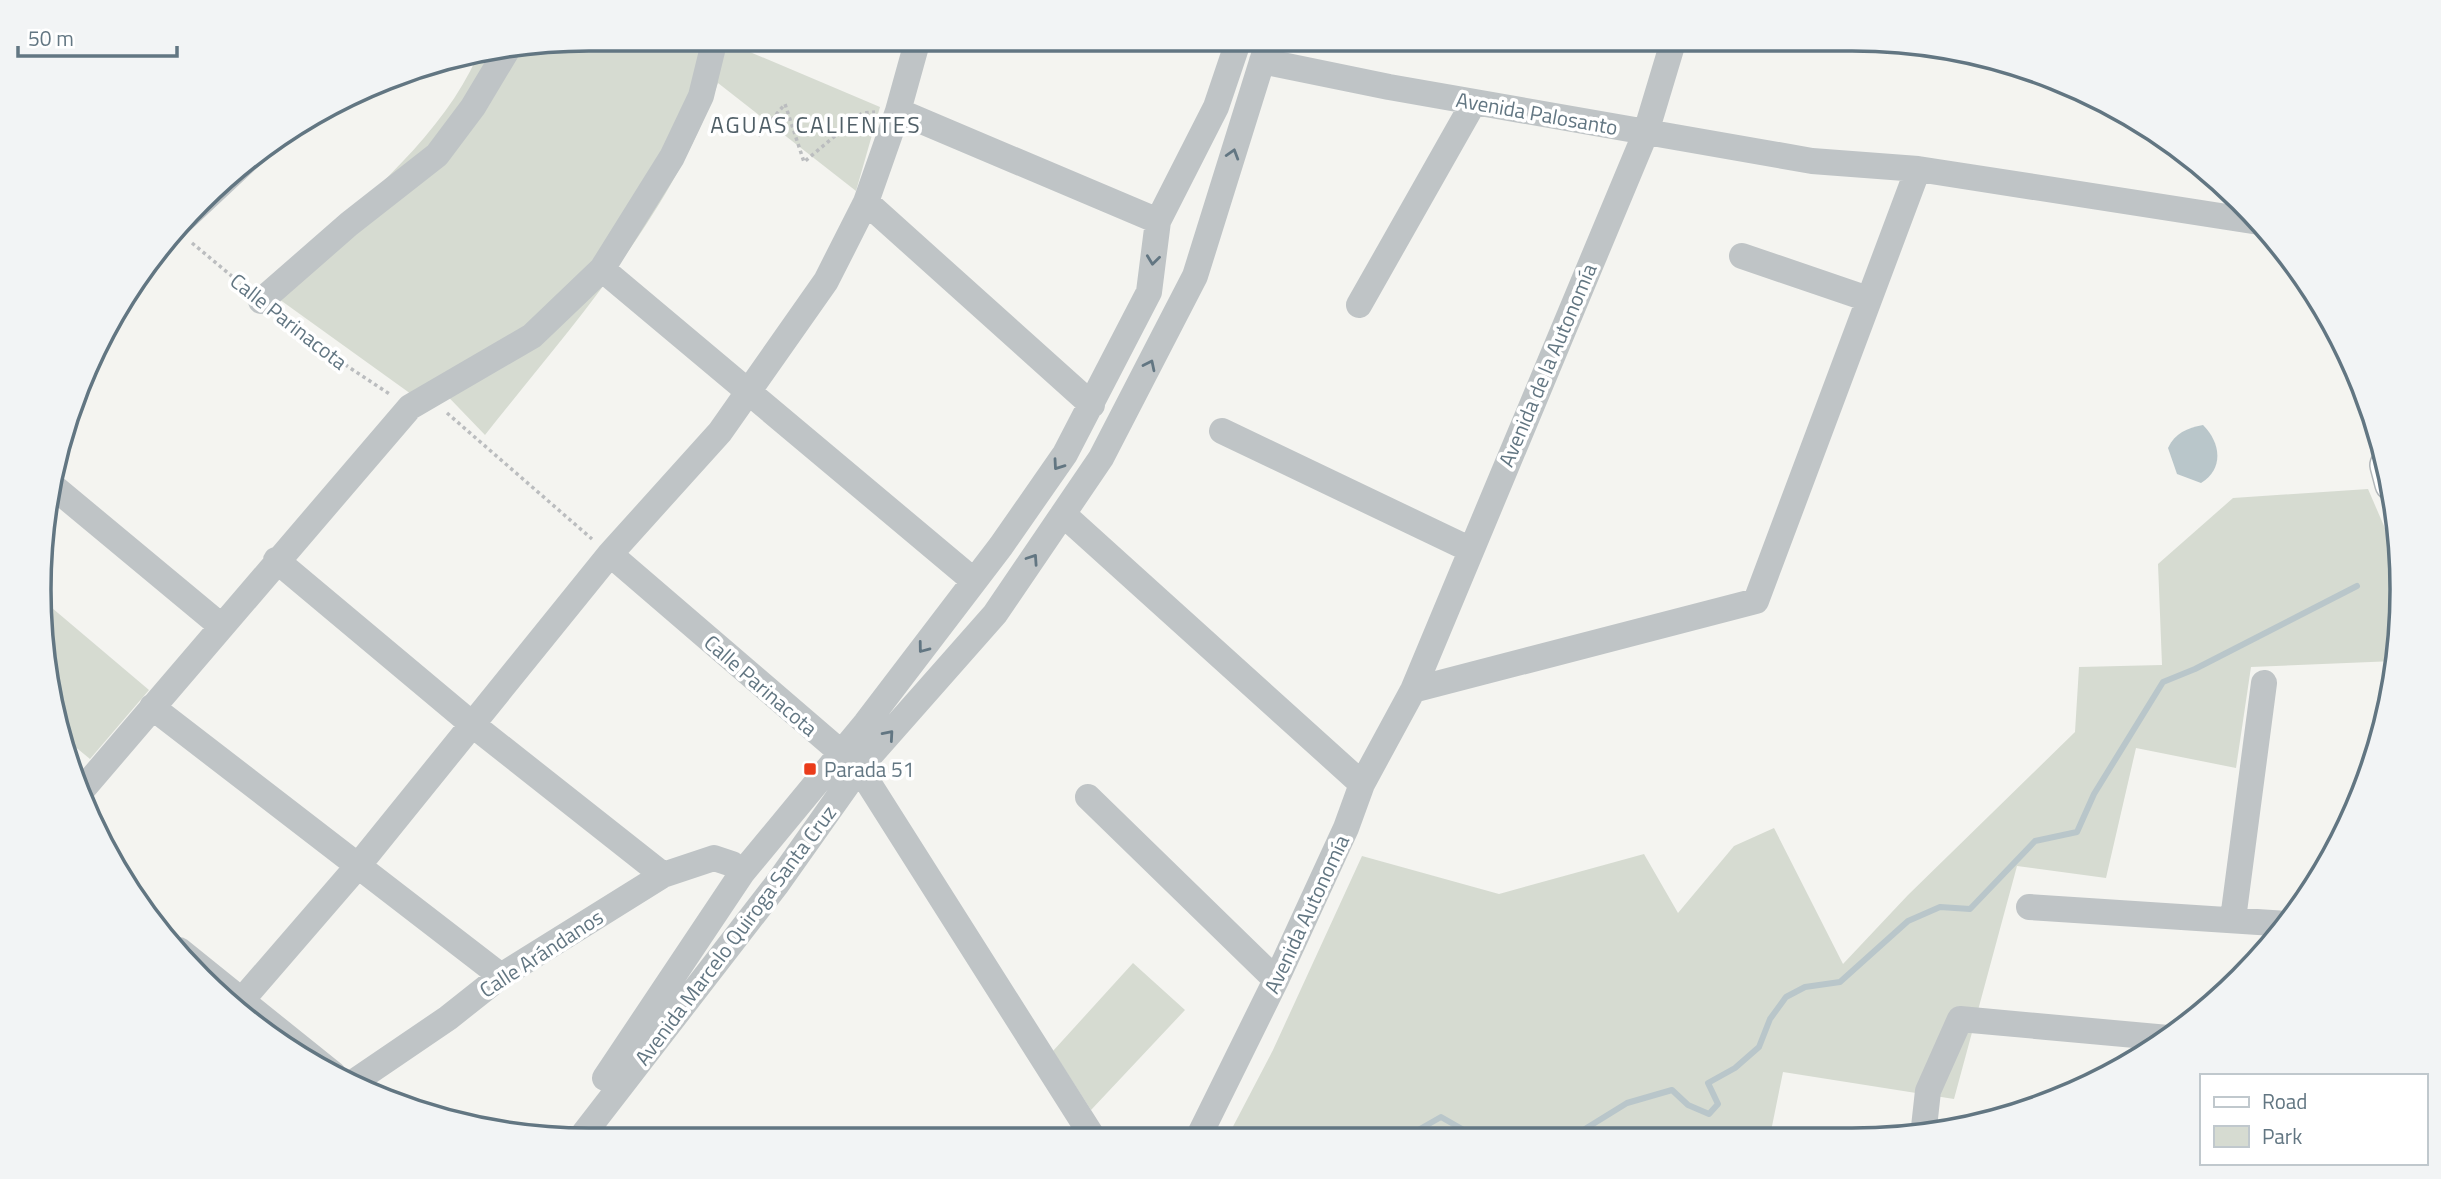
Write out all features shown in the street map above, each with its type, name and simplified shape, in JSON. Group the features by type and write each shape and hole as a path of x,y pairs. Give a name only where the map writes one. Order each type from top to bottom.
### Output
{"street":[{"path":"87,784 276,560 410,407 431,392 532,336 602,269 678,145 701,96 712,51"},
{"path":"242,1001 357,867 610,554 720,432 826,281 866,202 898,111 914,51"},
{"name":"Avenida Marcelo Quiroga Santa Cruz","path":"588,1128 777,884 850,761 1065,454 1149,292 1158,221 1216,107 1235,51"},
{"name":"Avenida Marcelo Quiroga Santa Cruz","path":"571,1127 742,873 995,614 1101,458 1195,276 1266,51"},
{"name":"Avenida Palosanto","path":"1270,51 1474,102 1812,161 1918,169 2242,219"},
{"name":"Avenida de la Autonomía","path":"1413,690 1469,549 1646,132 1670,51"},
{"path":"261,301 349,223 437,155 473,107 503,58"},
{"path":"1359,305 1474,102"},
{"path":"898,111 1158,221"},
{"path":"1413,690 1756,601 1918,169"},
{"path":"866,202 1092,405"},
{"path":"1742,256 1868,299"},
{"path":"602,269 974,582"},
{"path":"1222,431 1469,549"},
{"path":"60,492 221,626"},
{"path":"1063,514 1362,783"},
{"name":"Calle Parinacota","path":"610,554 850,761 1087,1128"},
{"path":"276,560 473,725 663,875"},
{"path":"2233,919 2264,683"},
{"name":"Avenida Autonomía","path":"1203,1128 1276,980 1346,828 1362,783 1413,690"},
{"path":"152,707 501,976"},
{"path":"1088,797 1276,980"},
{"name":"Calle Arándanos","path":"361,1077 448,1018 501,976 663,875 714,858 732,864 742,873"},
{"path":"2029,907 2275,923"},
{"path":"1924,1124 1928,1091 1960,1019 2152,1037"}],"path":[{"path":"758,136 785,104 804,162 862,113 898,111"},
{"name":"Calle Parinacota","path":"183,235 261,301 341,362 410,407"},
{"path":"431,392 452,420 610,554"}],"green space":[{"path":"590,51 748,51 880,107 856,191 718,83 698,132 646,225 584,311 485,435 433,381 411,394 265,289 383,182 437,122 473,63 519,55"},
{"path":"2368,489 2387,533 2390,590 2386,661 2251,667 2236,768 2136,748 2106,878 2017,866 1954,1099 1783,1072 1772,1128 1232,1128 1273,1050 1362,856 1499,894 1644,854 1678,913 1734,846 1774,828 1843,964 1908,895 2075,732 2079,667 2162,665 2158,564 2233,498"},
{"path":"52,608 149,690 90,759 74,746 69,729 55,660"},
{"path":"1133,963 1185,1010 1091,1110 1053,1051"}],"shaded area":[{"path":"2203,425 2214,440 2217,456 2214,471 2201,483 2177,474 2168,448 2182,432"}],"waterway":[{"path":"1587,1128 1627,1103 1672,1090 1688,1105 1709,1114 1718,1104 1708,1083 1735,1068 1759,1047 1770,1019 1786,997 1805,987 1840,982 1908,921 1940,907 1970,909 2035,841 2077,832 2094,794 2163,682 2195,669 2357,586"},
{"path":"1422,1128 1441,1117 1460,1128"}],"place":[{"name":"Parada 51","path":"810,769"}],"district":[{"name":"AGUAS CALIENTES","path":"816,124"}]}
